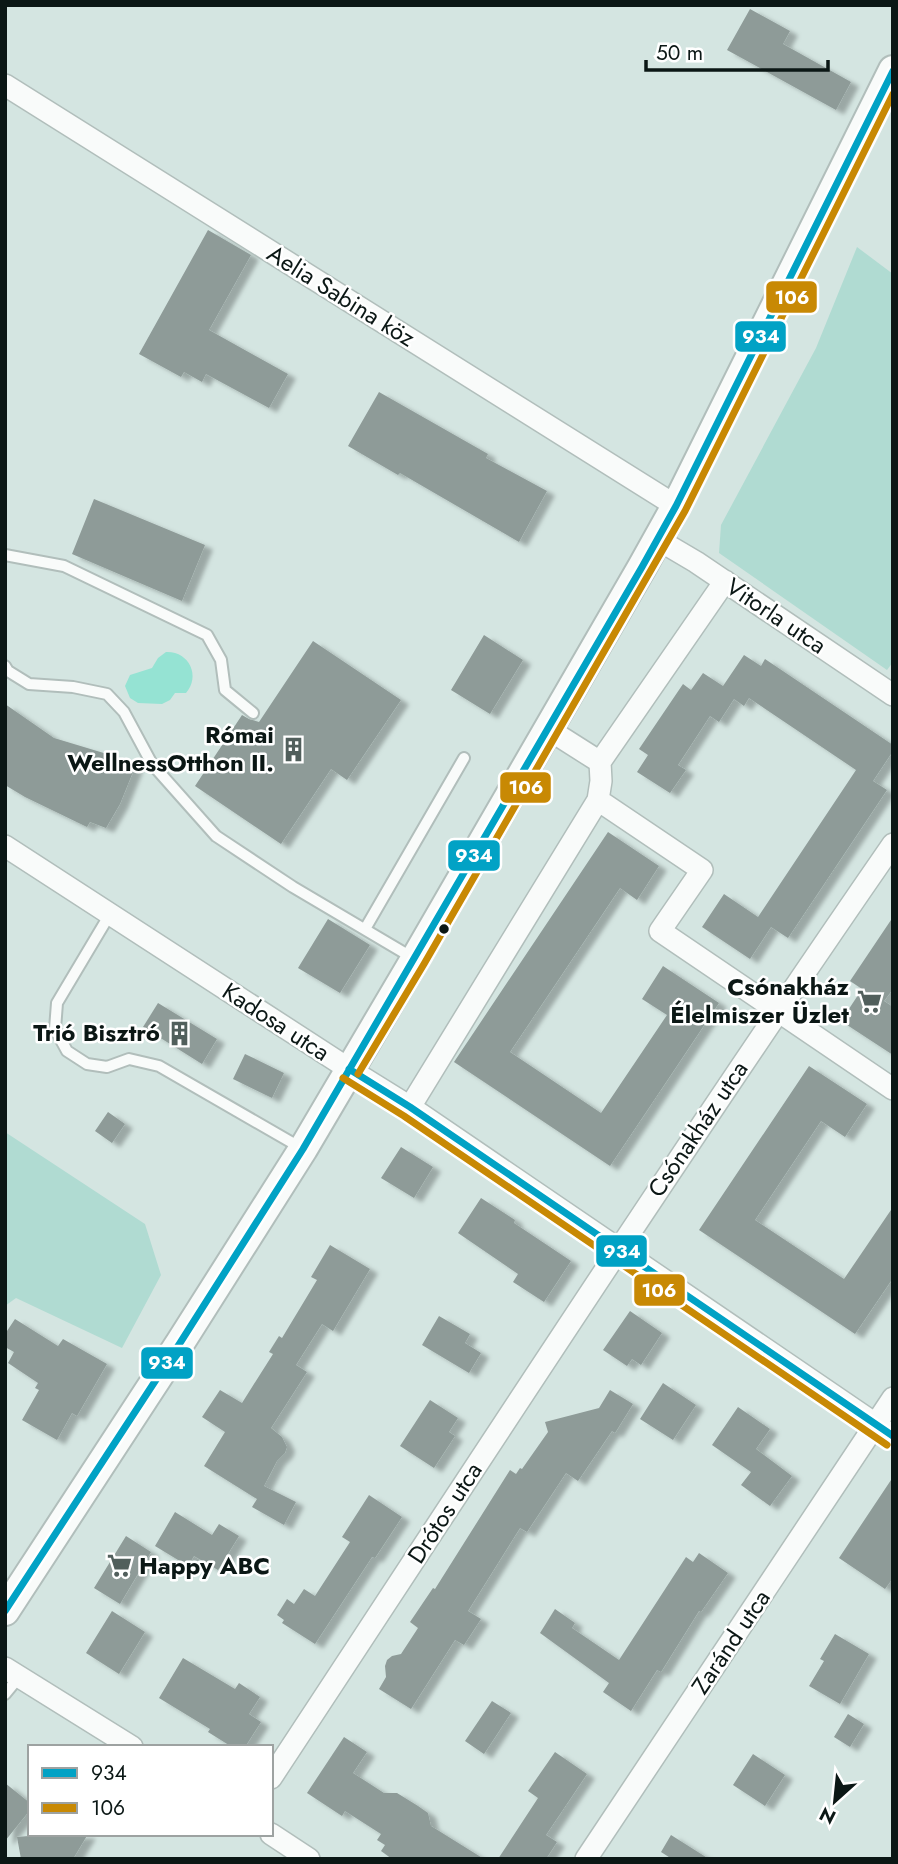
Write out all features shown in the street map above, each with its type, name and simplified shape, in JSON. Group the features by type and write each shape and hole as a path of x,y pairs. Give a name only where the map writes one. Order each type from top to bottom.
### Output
{"street":[{"path":"5,1611 166,1366 303,1149 548,729 676,506 893,70"},
{"name":"Aelia Sabina köz","path":"5,86 676,506"},
{"name":"Vitorla utca","path":"657,539 696,562 893,695"},
{"path":"410,1107 598,800 600,762 725,582"},
{"path":"548,729 600,762"},
{"path":"598,800 702,870 660,931 893,1089"},
{"name":"Csónakház utca","path":"619,1249 778,1010 893,844"},
{"name":"Kadosa utca","path":"5,846 410,1107 884,1431"},
{"name":"Drótos utca","path":"273,1775 619,1249"},
{"name":"Zaránd utca","path":"586,1859 884,1431 893,1398"},
{"path":"10,1680 128,1745"},
{"path":"273,1835 309,1859"}],"lane":[{"path":"5,555 64,566 206,635 221,660 225,690 253,713"},
{"path":"5,666 8,671 29,684 73,687 107,694 124,712 152,764 216,836 293,887 415,959"},
{"path":"365,929 464,758"},
{"path":"110,914 57,1003 55,1029 67,1051 87,1065 107,1066 129,1059 159,1066 303,1149"}],"shaded area":[{"path":"857,247 893,274 893,662 887,670 719,553 721,525 816,348"},
{"path":"166,652 181,656 190,666 192,679 186,693 175,693 170,700 162,704 138,703 130,698 125,686 130,675 152,668"},
{"path":"5,1132 145,1224 161,1275 122,1348 16,1298 5,1306"}],"building":[{"path":"750,9 790,31 783,44 851,82 836,110 727,50"},
{"path":"208,230 251,255 209,330 288,374 269,408 206,374 202,382 184,372 181,377 139,354"},
{"path":"379,392 488,454 486,458 547,491 519,542 348,446"},
{"path":"94,499 205,545 182,601 72,554"},
{"path":"484,635 523,660 490,714 451,690"},
{"name":"Római WellnessOtthon II.","path":"313,641 401,700 347,780 331,769 281,844 195,786 242,715 259,722"},
{"path":"744,655 761,666 765,659 893,745 893,751 873,781 887,790 788,938 771,927 750,959 702,927 724,894 758,917 856,770 749,698 744,706 734,699 719,722 710,716 678,765 686,770 670,793 637,772 648,755 639,749 683,684 691,690 703,673 723,686"},
{"path":"5,704 54,738 107,754 135,767 120,804 106,828 90,822 87,827 5,785"},
{"path":"608,832 659,866 637,900 620,888 510,1052 601,1113 667,1015 642,999 663,966 719,1003 610,1166 454,1062"},
{"path":"893,917 893,989 884,1001 893,1007 893,1055 841,1021 862,989 850,981"},
{"path":"328,919 370,945 340,993 298,968"},
{"name":"Trió Bisztró","path":"158,1003 217,1039 202,1064 143,1027"},
{"path":"245,1054 284,1073 272,1098 233,1079"},
{"path":"809,1066 867,1104 845,1137 821,1121 755,1220 844,1279 893,1207 893,1278 855,1334 699,1230"},
{"path":"108,1112 125,1124 112,1143 95,1131"},
{"path":"401,1147 433,1167 414,1198 381,1178"},
{"path":"481,1198 571,1261 544,1302 513,1282 518,1274 458,1233"},
{"path":"330,1245 370,1269 333,1331 322,1324 296,1365 307,1372 271,1428 282,1437 287,1447 264,1486 296,1502 284,1525 252,1507 257,1499 204,1466 225,1432 202,1417 220,1390 242,1403 273,1354 269,1352 279,1336 282,1338 317,1280 311,1277"},
{"path":"630,1311 662,1333 641,1365 632,1359 627,1366 603,1350"},
{"path":"439,1316 470,1334 465,1343 481,1353 469,1373 422,1345"},
{"path":"15,1319 58,1346 63,1339 107,1364 77,1416 72,1413 57,1440 22,1420 39,1390 35,1388 38,1383 8,1363 14,1352 5,1347 5,1334"},
{"path":"663,1383 696,1405 673,1440 640,1419"},
{"path":"610,1390 633,1404 615,1433 612,1431 578,1481 566,1473 527,1532 520,1528 468,1611 481,1619 464,1645 455,1640 411,1709 379,1689 386,1677 387,1660 401,1654 418,1628 410,1622 433,1588 435,1589 510,1470 516,1474 522,1469 548,1432 545,1422 599,1408"},
{"path":"430,1400 458,1418 449,1432 455,1436 434,1468 400,1446"},
{"path":"738,1407 770,1429 756,1449 792,1476 770,1506 741,1485 751,1472 712,1445"},
{"path":"893,1477 893,1578 885,1589 839,1558"},
{"path":"369,1495 402,1517 375,1558 372,1557 315,1644 282,1623 284,1620 277,1615 287,1599 294,1604 304,1589 315,1596 350,1542 342,1537"},
{"path":"175,1512 212,1535 219,1524 239,1536 218,1570 194,1556 188,1566 155,1546"},
{"path":"126,1536 151,1552 120,1604 94,1588"},
{"path":"699,1553 728,1573 701,1612 699,1611 661,1672 657,1670 631,1711 603,1692 609,1683 540,1633 555,1609 575,1623 572,1628 619,1660 686,1557 693,1562"},
{"path":"112,1611 145,1632 119,1674 86,1653"},
{"path":"835,1634 869,1654 840,1704 809,1686 824,1661 820,1659"},
{"path":"183,1658 235,1689 239,1683 260,1697 249,1714 261,1722 246,1745 229,1745 208,1732 210,1729 159,1698"},
{"path":"492,1701 511,1713 484,1754 465,1741"},
{"path":"848,1714 864,1724 850,1747 834,1737"},
{"path":"344,1737 367,1752 353,1773 384,1793 397,1793 418,1806 428,1813 431,1826 484,1859 392,1859 381,1851 385,1845 377,1840 381,1834 345,1811 342,1816 307,1793"},
{"path":"555,1752 587,1774 546,1835 557,1842 546,1859 498,1859 538,1798 528,1791"},
{"path":"753,1754 785,1775 765,1806 733,1785"},
{"path":"5,1783 28,1801 28,1812 5,1841"},
{"path":"671,1835 709,1859 672,1859 661,1852"},
{"path":"87,1836 73,1859 21,1859 17,1837"}],"transit line":[{"name":"934","path":"5,1611 303,1149 642,567 676,506 893,71"},
{"name":"106","path":"358,1074 685,511 893,94"},
{"name":"934","path":"349,1069 410,1107 893,1436"},
{"name":"106","path":"343,1078 404,1116 887,1445"}],"place":[{"name":"Római WellnessOtthon II.","path":"294,749"},
{"name":"Csónakház Élelmiszer Üzlet","path":"869,1001"},
{"name":"Trió Bisztró","path":"180,1033"},
{"name":"Happy ABC","path":"119,1566"}]}
